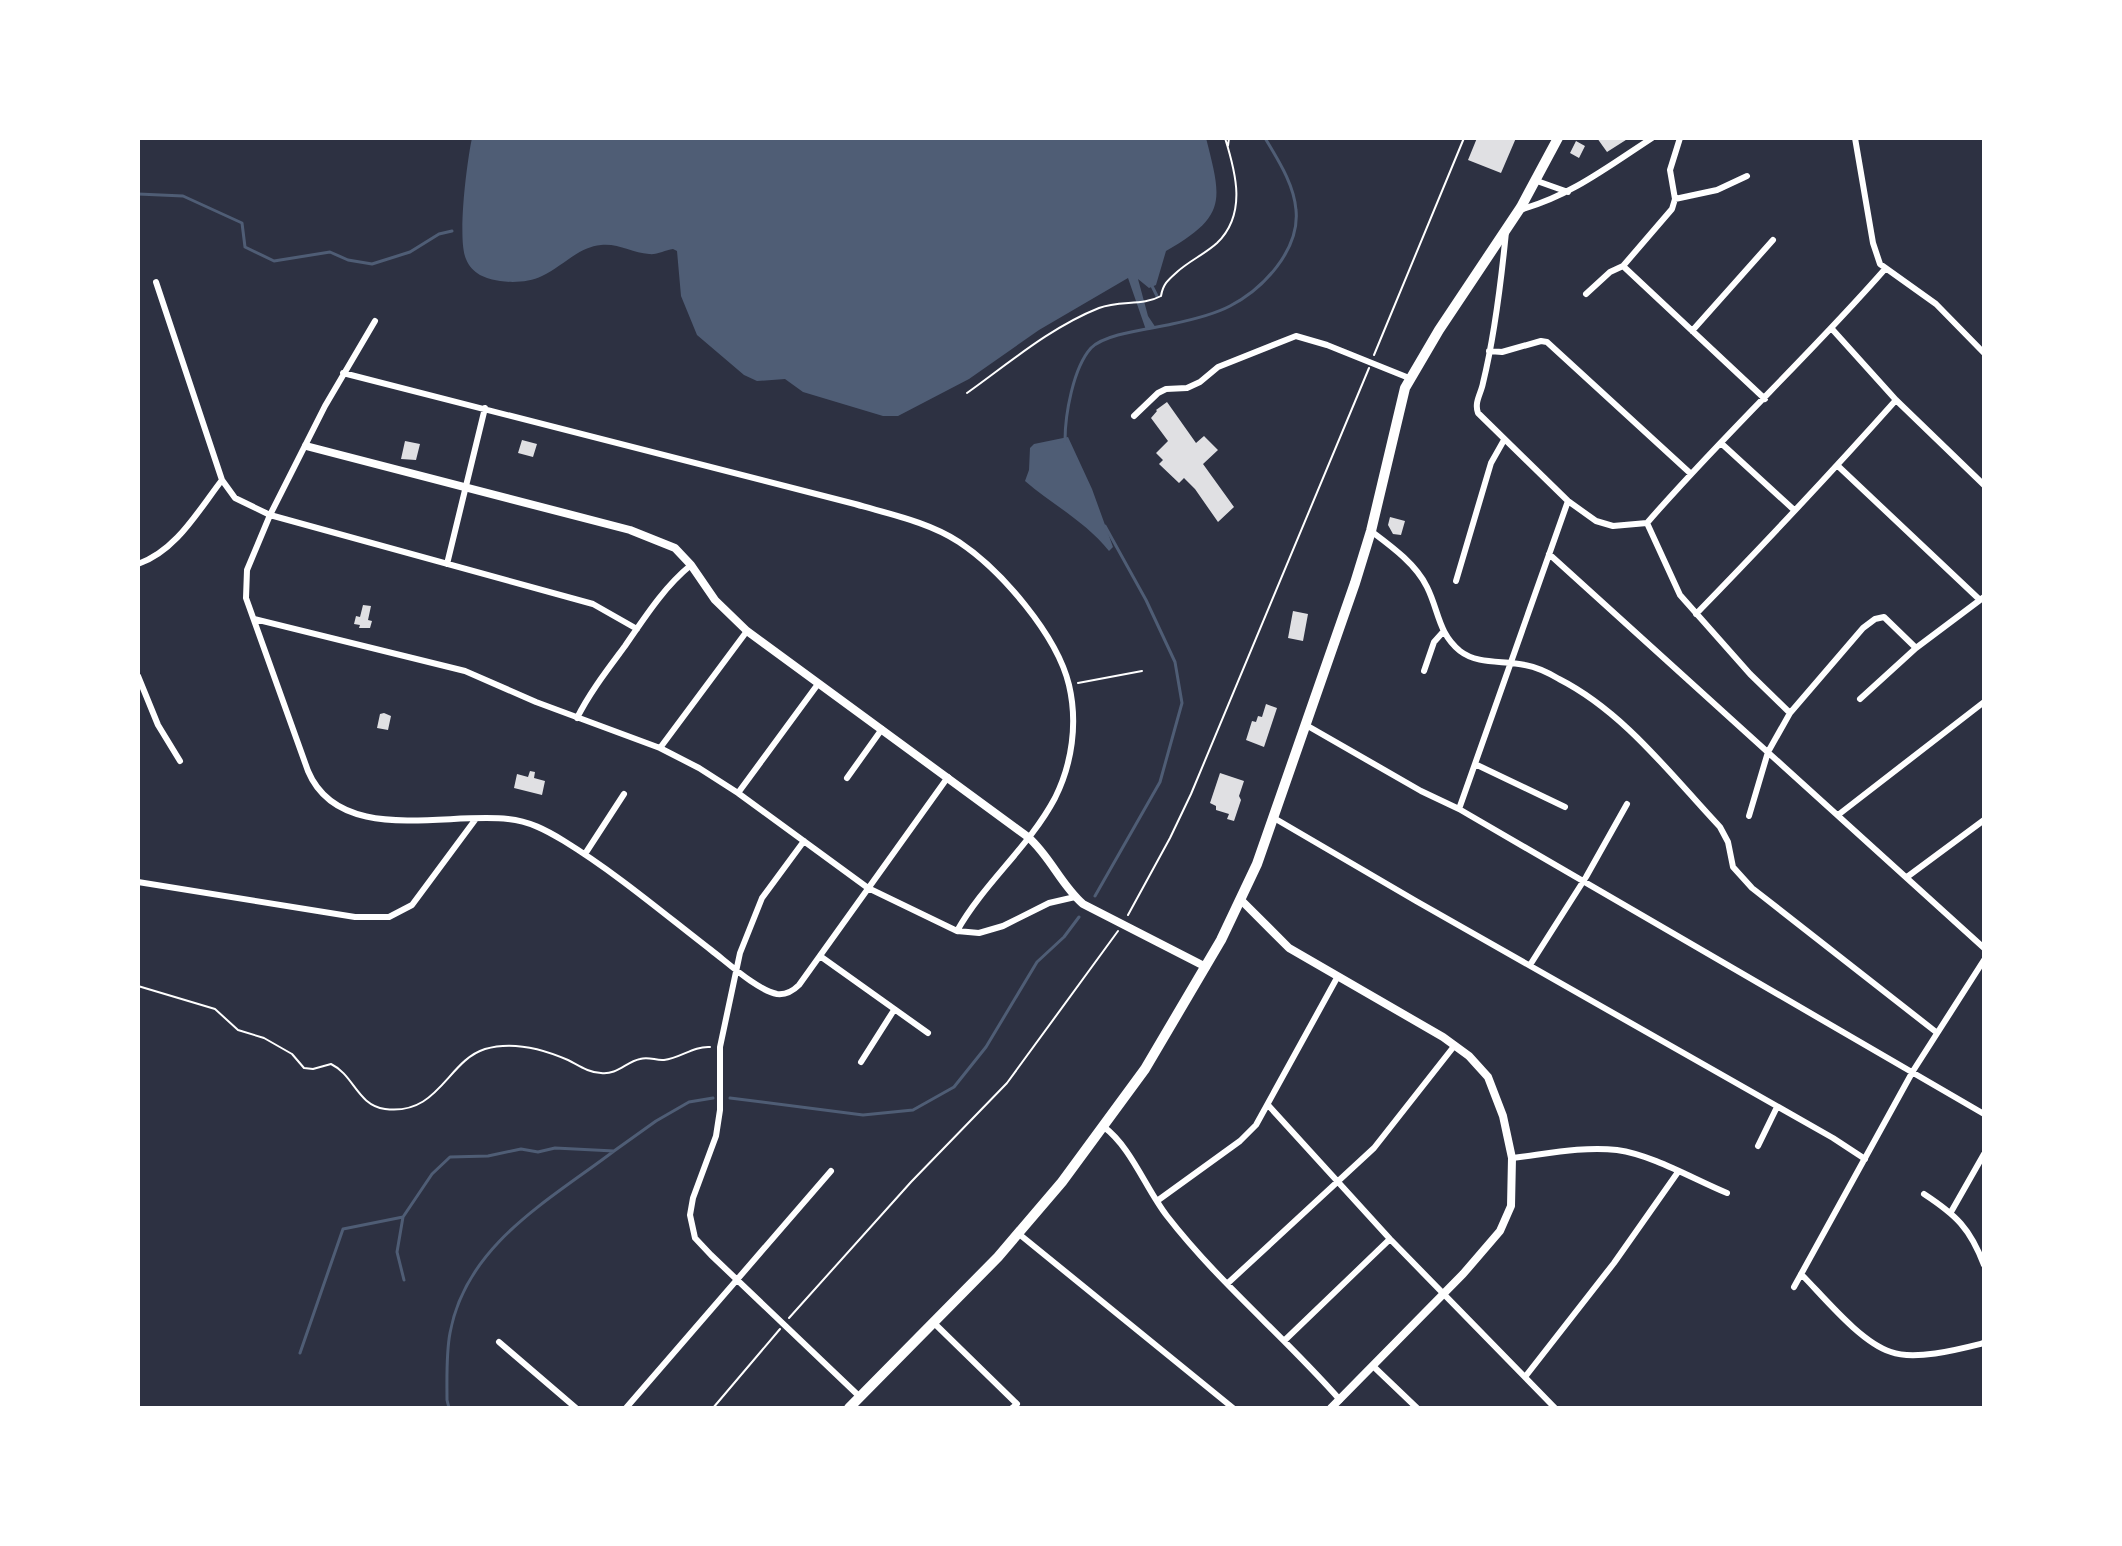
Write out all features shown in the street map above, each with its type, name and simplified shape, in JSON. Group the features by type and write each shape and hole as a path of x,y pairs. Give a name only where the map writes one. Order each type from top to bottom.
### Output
{"main road":[{"path":"849,1408 1019,1234 1104,1127 1161,1044 1206,967 1242,901 1274,818 1371,531 1400,402 1409,378 1519,210 1558,138"}],"street":[{"path":"1519,210 1548,203 1652,138"},
{"path":"1586,294 1610,272 1623,266 1672,209 1675,199 1670,170 1680,138"},
{"path":"1855,138 1876,255 1885,269 1936,304 1984,353"},
{"path":"1675,199 1717,190 1747,176"},
{"path":"1537,181 1568,192"},
{"path":"1506,230 1502,281 1476,407 1478,413 1568,501 1596,521 1613,526 1647,523 1690,473 1722,444 1832,329 1885,269"},
{"path":"1692,331 1773,240"},
{"path":"1623,266 1765,399"},
{"path":"156,282 222,480 235,498 270,515 593,604 637,629"},
{"path":"375,321 343,373 270,515 247,570 246,598 308,771 315,787 329,802 346,812 376,818 505,818 528,823 585,854 767,990 787,993 799,985 948,777"},
{"path":"1832,329 1896,400 1984,485"},
{"path":"1134,416 1158,393 1166,389 1187,388 1218,367 1289,337 1303,337 1409,378"},
{"path":"1489,351 1502,352 1540,341 1547,342 1690,473"},
{"path":"343,373 855,504 925,525 957,541 988,566 1020,601 1050,643 1069,684 1074,724 1068,765 1054,799 957,931"},
{"path":"1696,614 1793,509 1838,466 1896,400"},
{"path":"447,564 485,408"},
{"path":"1456,581 1491,463 1504,440"},
{"path":"1722,444 1793,509"},
{"path":"306,446 645,534 675,548 715,600 747,631 1028,837 1045,853 1075,897 1091,909 1206,967"},
{"path":"1838,466 1982,599 1916,648 1860,699"},
{"path":"138,564 171,545 222,480"},
{"path":"1459,809 1568,501"},
{"path":"1647,523 1680,595 1750,674 1790,713"},
{"path":"1371,531 1391,545 1422,579 1448,641 1471,657 1526,665 1558,678 1589,697 1629,730 1720,827 1728,842 1733,867 1752,888 1936,1032"},
{"path":"1549,554 1984,948"},
{"path":"577,718 588,697 675,578 691,565"},
{"path":"1749,816 1768,752 1790,713 1863,628 1884,617 1916,648"},
{"path":"254,619 465,671 577,718 660,748 738,793 868,888 957,931 979,933 1003,926 1049,903 1075,897"},
{"path":"660,748 747,631"},
{"path":"1424,671 1434,642 1443,632"},
{"path":"138,676 142,698 180,761"},
{"path":"738,793 818,684"},
{"path":"1838,815 1984,702"},
{"path":"1306,725 1459,809 1984,1114"},
{"path":"847,778 882,729"},
{"path":"1475,764 1565,807"},
{"path":"585,854 624,794"},
{"path":"1530,965 1583,882 1627,804"},
{"path":"1274,818 1865,1159"},
{"path":"138,882 382,919 397,915 412,905 475,820"},
{"path":"1907,877 1984,820"},
{"path":"804,841 762,898 749,925 736,969 720,1047 720,1110 716,1136 693,1198 690,1215 695,1238 860,1397"},
{"path":"1242,901 1289,948 1469,1056 1488,1077 1503,1116 1512,1158 1511,1206 1500,1231 1443,1295 1331,1408"},
{"path":"820,956 928,1033"},
{"path":"1794,1287 1913,1071 1984,960"},
{"path":"1157,1201 1249,1133 1268,1105 1338,976"},
{"path":"861,1062 894,1010"},
{"path":"1228,1283 1374,1148 1455,1045"},
{"path":"1268,1105 1443,1295 1555,1408"},
{"path":"1758,1146 1777,1107"},
{"path":"1104,1127 1117,1136 1167,1216 1340,1400"},
{"path":"1512,1158 1575,1150 1617,1150 1651,1158 1727,1193"},
{"path":"1951,1212 1984,1154"},
{"path":"626,1408 831,1171"},
{"path":"1525,1377 1614,1263 1678,1172"},
{"path":"1924,1194 1951,1212 1967,1230 1984,1265"},
{"path":"1019,1234 1233,1408"},
{"path":"1285,1340 1390,1239"},
{"path":"1801,1274 1855,1327 1889,1352 1900,1355 1942,1352 1984,1343"},
{"path":"933,1322 1017,1404 1012,1408"},
{"path":"499,1342 576,1408"},
{"path":"1373,1366 1417,1408"}],"path":[{"path":"967,393 1067,324 1108,305 1161,296 1163,285 1219,241 1230,225 1237,192 1227,138"},
{"path":"1375,353 1464,138"},
{"path":"713,1408 911,1182 1007,1083 1121,925 1191,794 1369,368"},
{"path":"1069,684 1142,671"},
{"path":"138,986 215,1009 238,1030 264,1038 292,1054 304,1068 331,1064 340,1068 364,1101 387,1109 424,1101 441,1089 471,1055 499,1046 518,1045 550,1053 603,1074 612,1073 637,1059 648,1057 663,1060 699,1046 720,1047"}],"water":[{"path":"472,138 1206,138 1215,177 1215,205 1200,227 1166,251 1156,285 1149,288 1138,279 1148,316 1156,328 1146,330 1128,278 1039,330 969,379 898,416 883,416 803,392 785,379 757,381 744,375 697,335 681,296 677,251 673,249 652,254 601,245 577,253 542,276 521,282 495,280 476,272 466,259 462,235"},
{"path":"1068,437 1092,489 1113,547 1109,551 1080,522 1025,481 1030,448 1034,444"}],"building":[{"path":"1477,138 1516,138 1501,173 1468,160"},
{"path":"1597,138 1629,138 1607,152"},
{"path":"1576,141 1585,146 1579,158 1570,153"},
{"path":"1167,402 1196,443 1204,436 1218,450 1203,464 1234,507 1218,522 1184,478 1179,483 1159,464 1163,460 1156,453 1168,441 1151,418"},
{"path":"522,440 537,444 533,457 518,453"},
{"path":"405,441 420,444 416,460 401,459"},
{"path":"1390,517 1405,521 1401,535 1393,534 1388,525"},
{"path":"363,605 371,606 370,628 359,628 360,625 354,624 356,616 360,617"},
{"path":"1293,611 1308,614 1303,641 1288,638"},
{"path":"1266,704 1277,708 1264,747 1246,740 1252,721 1256,722 1258,716 1262,717"},
{"path":"380,714 391,716 388,730 377,728"},
{"path":"530,771 535,772 534,778 545,781 542,795 514,788 517,774 528,777"},
{"path":"1220,773 1244,781 1234,821 1227,819 1229,814 1216,810 1216,806 1210,803"}],"waterway":[{"path":"1065,441 1071,392 1079,367 1091,348 1118,335 1194,319 1230,306 1255,289 1277,267 1292,239 1296,210 1285,172 1265,138"},
{"path":"138,194 183,196 242,223 245,247 274,261 330,252 348,260 372,264 410,252 439,234 452,231"},
{"path":"1152,286 1157,296"},
{"path":"1095,896 1160,782 1182,703 1175,662 1146,600 1105,526"},
{"path":"730,1098 863,1115 913,1110 954,1087 986,1047 1037,962 1064,937 1079,917"},
{"path":"300,1353 343,1229 403,1217 432,1174 450,1157 488,1156 521,1149 538,1152 555,1148 614,1151 689,1102 713,1098"},
{"path":"449,1408 447,1366 450,1333 459,1302 473,1274 513,1228 537,1207 614,1151"},
{"path":"403,1217 397,1252 404,1280"}]}
